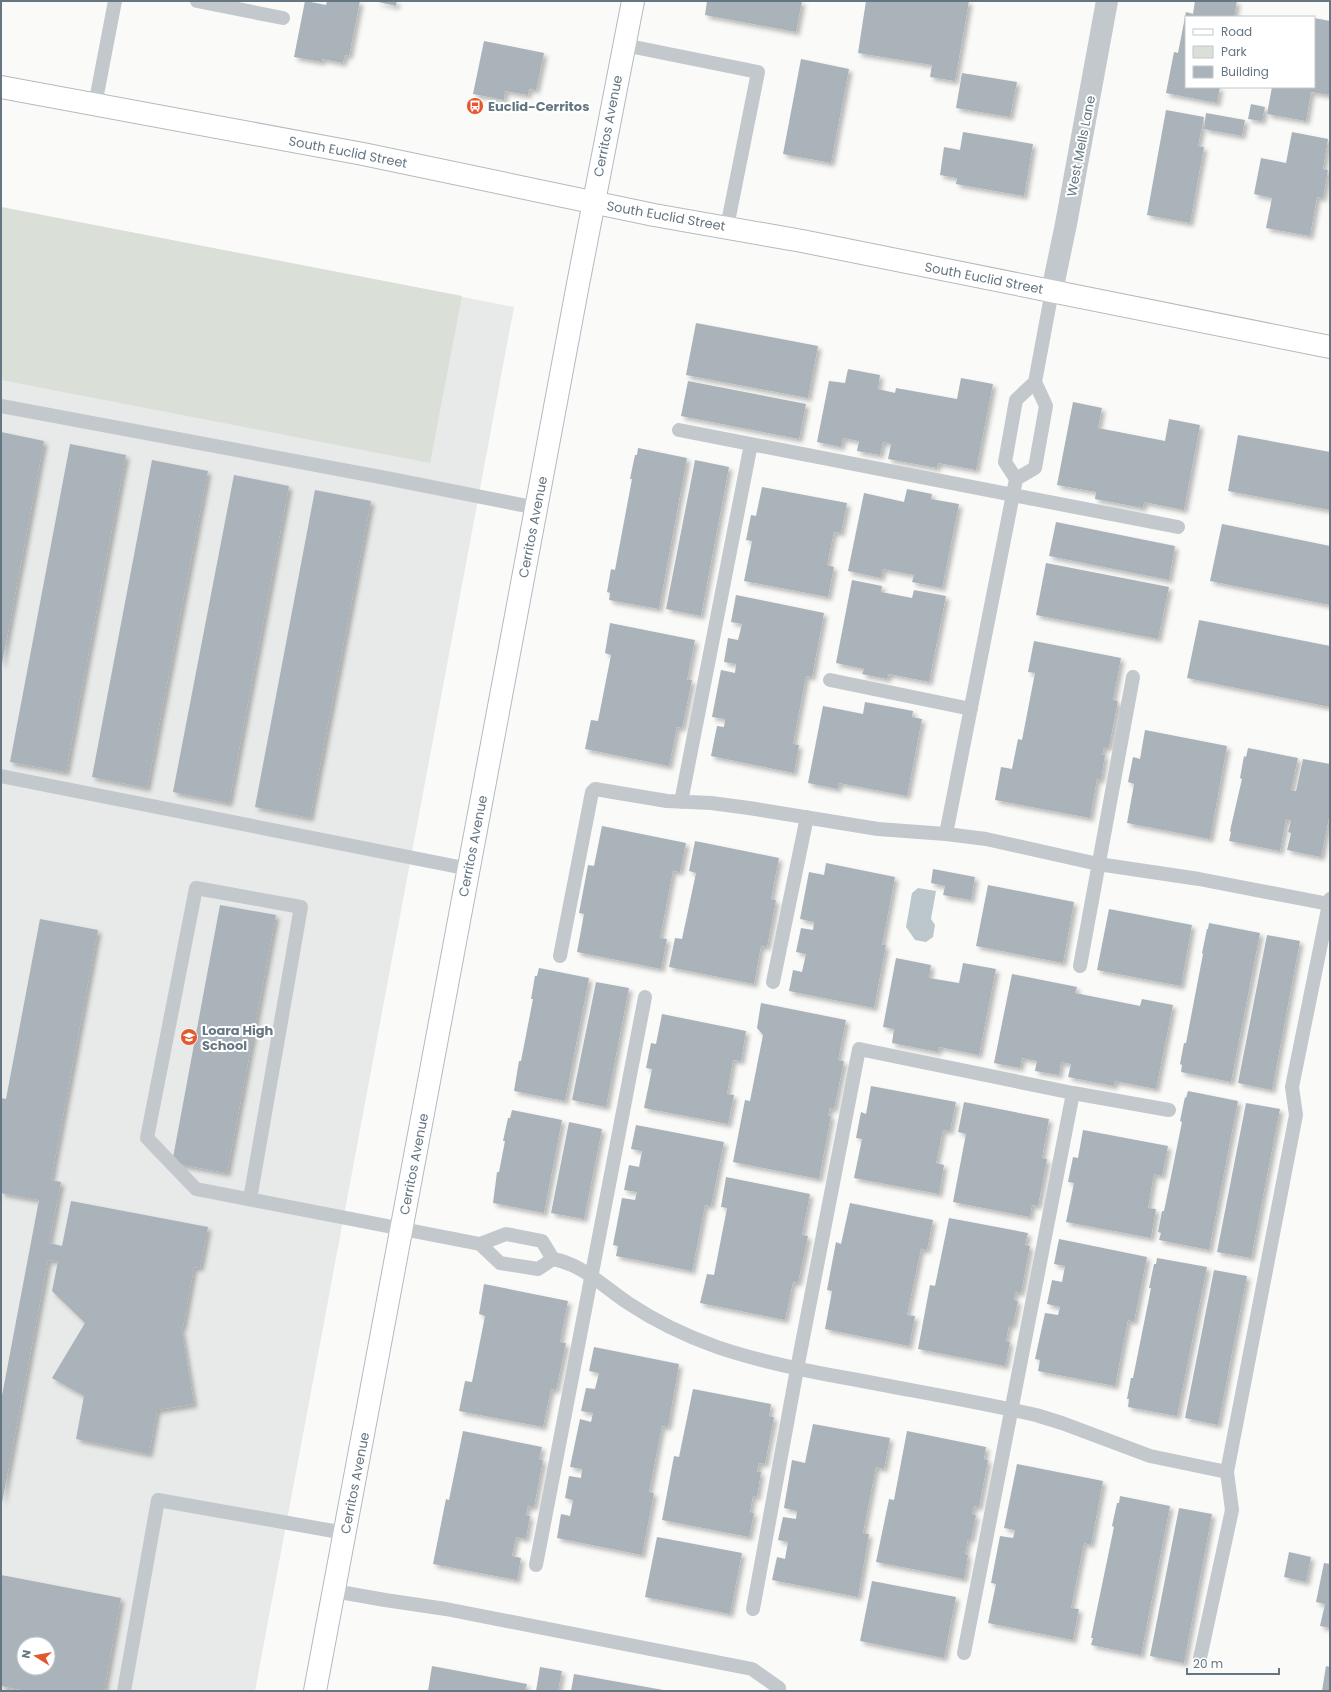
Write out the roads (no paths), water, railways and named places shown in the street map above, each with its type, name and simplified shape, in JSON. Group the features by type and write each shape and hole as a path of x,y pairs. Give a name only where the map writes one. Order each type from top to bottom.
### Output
{"street":[{"name":"Cerritos Avenue","path":"315,1691 633,1"},
{"name":"West Mells Lane","path":"1052,291 1066,224 1107,1"},
{"name":"South Euclid Street","path":"1,87 363,154 594,202 1052,291 1330,347"}],"lane":[{"path":"95,105 115,1"},
{"path":"197,1 283,18"},
{"path":"624,45 758,72 727,227"},
{"path":"1016,479 1034,468 1046,406 1035,382 1052,291"},
{"path":"946,834 1016,479 1005,462 1016,400 1035,382"},
{"path":"1,406 391,478 537,508"},
{"path":"679,430 1178,528"},
{"path":"681,802 751,444"},
{"path":"1080,966 1133,677"},
{"path":"830,680 971,709"},
{"path":"1,776 323,839 469,870"},
{"path":"560,956 592,792 595,789 649,799 728,805 878,829 946,834 1008,843 1098,864 1329,901 1292,1087 1296,1115 1227,1472 1232,1510 1200,1658"},
{"path":"773,982 807,817"},
{"path":"250,1199 301,907 196,888 147,1138 196,1189 480,1244 500,1263 538,1270 553,1259 565,1261 655,1319 684,1333 744,1356 797,1369 1012,1410 1062,1424 1150,1456 1227,1472"},
{"path":"536,1565 590,1276 645,997"},
{"path":"753,1609 797,1369 860,1048 1073,1093 1169,1110"},
{"path":"964,1653 1073,1093"},
{"path":"480,1244 506,1234 530,1238 542,1241 553,1259"},
{"path":"124,1691 158,1500 345,1533"},
{"path":"334,1590 384,1600 446,1609 752,1669 779,1688 779,1691"}],"place":[{"name":"Euclid-Cerritos","path":"475,106"},
{"name":"Loara High School","path":"189,1037"}]}
